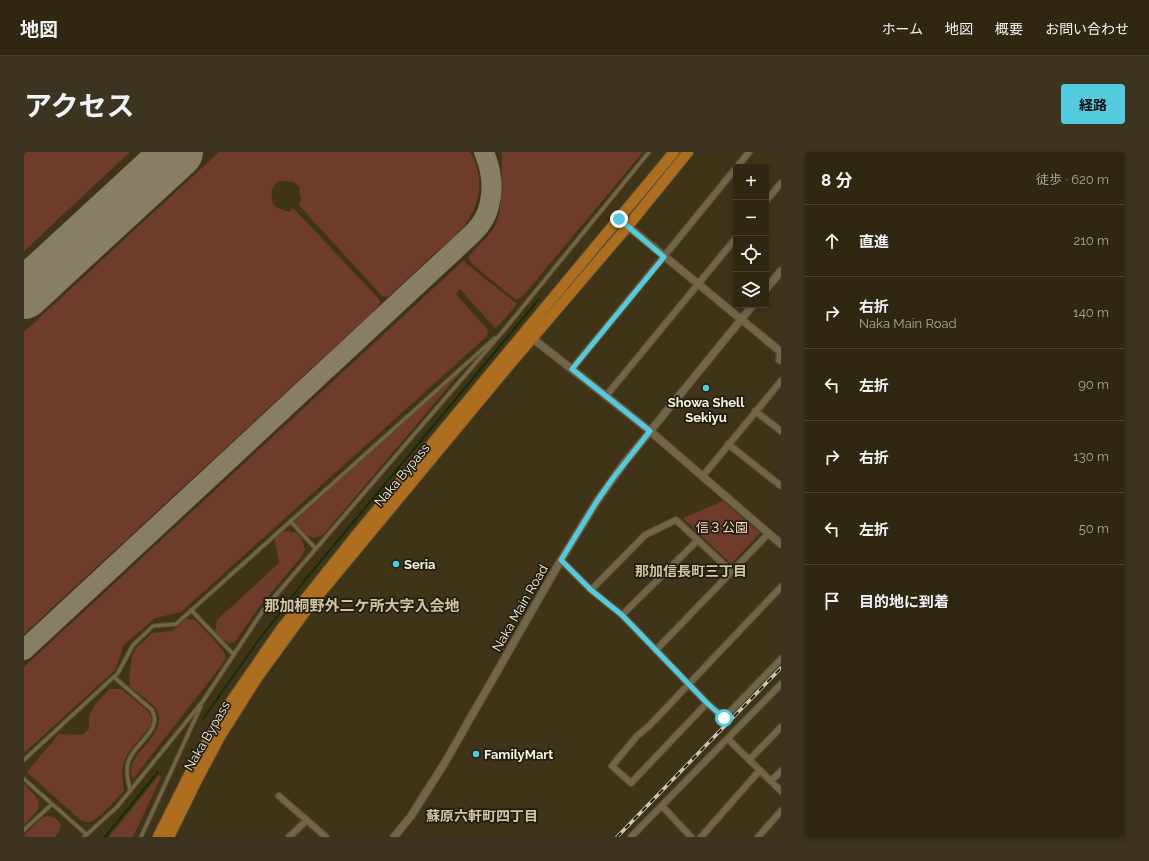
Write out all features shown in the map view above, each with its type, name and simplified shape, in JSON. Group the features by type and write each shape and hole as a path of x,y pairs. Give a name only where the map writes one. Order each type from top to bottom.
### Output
{"highway":[{"name":"Naka Bypass","path":"158,837 197,759 230,703 281,629 362,528 674,152"},
{"name":"Naka Bypass","path":"169,837 221,735 278,649 318,596 532,338 628,226 688,152"}],"street":[{"path":"739,164 749,152"},
{"path":"572,369 733,172"},
{"path":"767,200 781,183"},
{"path":"619,219 781,352 779,360 781,361"},
{"path":"606,396 733,242"},
{"path":"769,285 781,270"},
{"name":"Naka Main Road","path":"394,837 411,816 444,764 561,560 597,501 621,467 751,308"},
{"path":"532,338 650,431 781,544"},
{"path":"702,477 781,381"},
{"path":"755,411 781,431"},
{"path":"728,444 781,486"},
{"path":"591,590 644,535 676,520 731,571"},
{"path":"656,650 768,534"},
{"path":"622,615 698,540"},
{"path":"561,560 591,590 622,615 707,703 724,718 781,659"},
{"path":"707,703 631,783 612,766 637,736 650,725 781,587"},
{"path":"631,837 781,684"},
{"path":"750,759 781,727"},
{"path":"728,739 781,791"},
{"path":"701,837 760,770"},
{"path":"771,781 781,771"},
{"path":"279,796 326,837"},
{"path":"662,806 691,837"},
{"path":"758,837 781,811"},
{"path":"289,837 307,820"}],"lane":[{"path":"24,779 85,836 117,807 203,701 264,609 504,330 649,152"},
{"path":"24,760 118,673 128,657 133,645 153,626 176,624 504,330"},
{"path":"290,521 316,549"},
{"path":"191,610 234,655"},
{"path":"114,677 152,710 156,717 154,725 129,760 127,779 130,790"},
{"path":"141,837 203,701"},
{"path":"24,830 52,804"}],"green space":[{"path":"24,152 130,152 24,251"},
{"path":"219,152 470,152 478,171 479,190 474,209 464,226 453,238 388,297 382,296 298,204 301,201 299,186 293,182 278,181 272,192 273,205 289,212 293,208 379,299 379,306 24,634 24,332"},
{"path":"502,152 643,152 523,296 516,300 472,264 468,257 493,229 498,218 501,195"},
{"path":"463,261 517,304 501,323 495,328 460,289 456,294 488,330 487,336 181,612 155,618 124,645 115,670 24,753 24,667"},
{"path":"464,365 466,366 323,535 313,538 303,533 294,522"},
{"name":"信３公園","path":"723,501 760,533 731,564 683,518"},
{"path":"287,531 295,532 300,536 305,549 302,556 259,607 235,642 228,643 224,641 215,631 217,620 279,563 274,536"},
{"path":"186,619 195,620 217,643 225,654 226,658 133,779 131,771 133,762 152,737 157,728 159,719 156,709 130,687 129,678 132,656 136,648 152,633 172,631"},
{"path":"109,689 121,689 148,711 152,719 151,725 128,753 124,763 122,777 124,791 98,817 90,822 86,822 80,820 27,772 59,734 82,735 89,729 89,716 95,705"},
{"path":"159,775 161,777 133,837 109,837"},
{"path":"24,784 38,800 39,804 36,813 24,825"},
{"path":"47,816 56,819 60,824 60,830 55,837 24,837 24,835 42,818"}],"waterway":[{"path":"203,719 258,641 305,580 539,299"},
{"path":"105,837 158,772"}],"taxiway":[{"path":"24,650 476,230 487,213 491,199 490,172 484,152"}],"runway":[{"path":"24,294 178,152"}],"railway":[{"path":"617,837 781,668"}],"place":[{"name":"Showa Shell Sekiyu","path":"706,388"},
{"name":"Seria","path":"396,564"},
{"name":"FamilyMart","path":"476,754"}],"district":[{"name":"那加信長町三丁目","path":"691,571"},
{"name":"那加桐野外二ケ所大字入会地","path":"362,606"},
{"name":"蘇原六軒町四丁目","path":"482,816"}],"route":[{"path":"619,219 664,257 572,369 650,431 597,501 561,560 591,590 622,615 707,703 724,718"}]}
